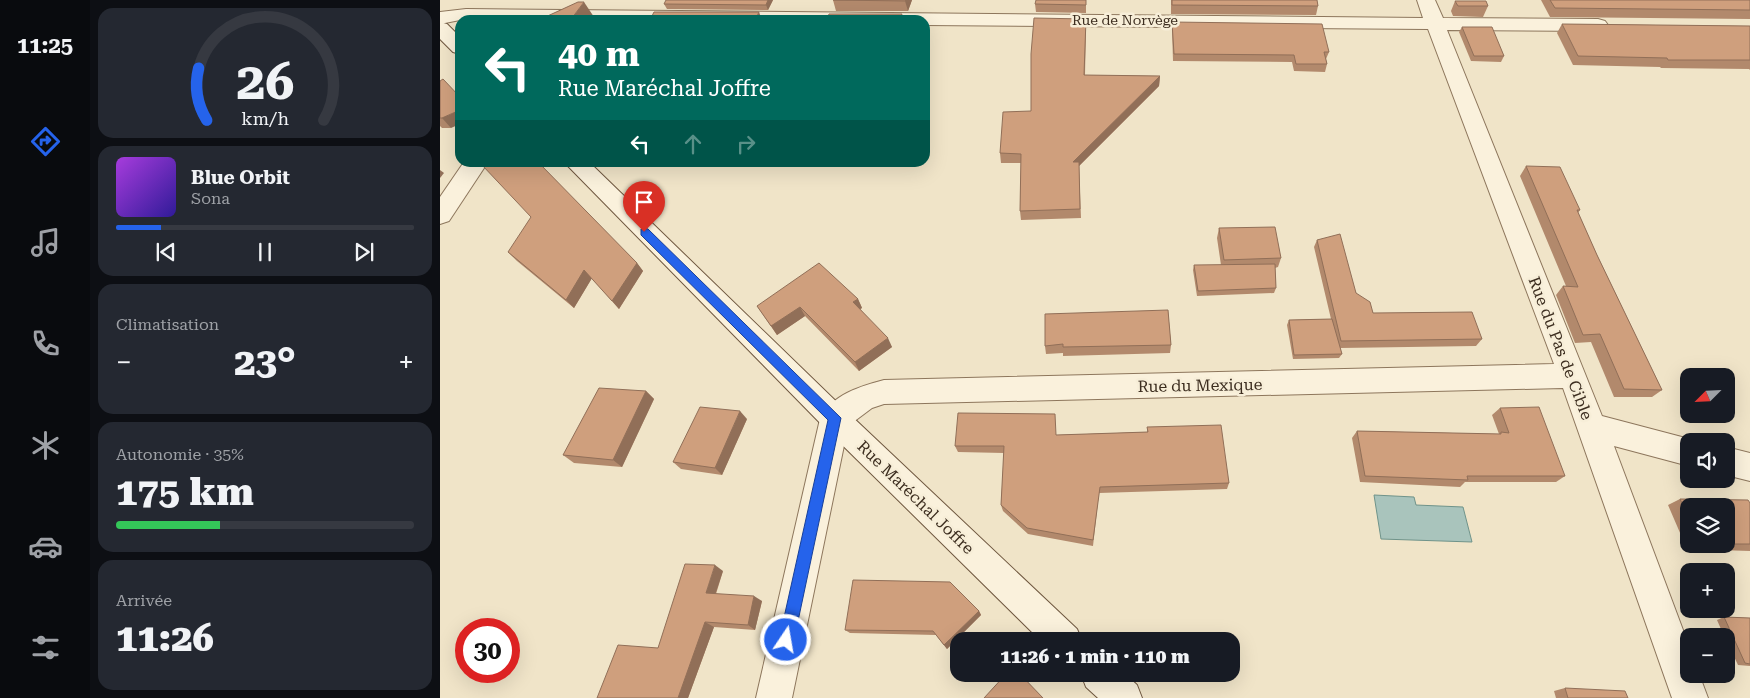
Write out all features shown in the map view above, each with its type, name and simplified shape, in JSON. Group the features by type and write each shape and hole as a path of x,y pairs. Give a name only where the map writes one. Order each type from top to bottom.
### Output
{"street":[{"path":"440,2 447,0"},
{"name":"Rue de Norvège","path":"476,15 1430,12 1612,25"},
{"name":"Rue du Pas de Cible","path":"1430,12 1592,428 1690,698"},
{"name":"Rue de Norvège","path":"440,18 455,17"},
{"path":"440,28 455,43"},
{"path":"440,215 474,167"},
{"name":"Rue Maréchal Joffre","path":"580,167 1056,632"},
{"name":"Rue du Mexique","path":"835,418 864,398 884,392 1572,376"},
{"path":"774,698 835,418"},
{"path":"1592,428 1680,450"},
{"path":"1735,463 1750,467"},
{"path":"1107,682 1124,698"}],"water":[{"path":"1374,495 1414,497 1416,505 1463,507 1472,542 1381,539"}],"building":[{"path":"666,0 768,0 766,5 664,4"},
{"path":"833,0 906,0 905,1"},
{"path":"1036,0 1086,0 1086,5 1035,4"},
{"path":"1172,0 1317,0 1318,6 1172,5"},
{"path":"1550,0 1750,0 1750,10 1555,8"},
{"path":"1455,1 1486,1 1488,6 1458,6"},
{"path":"578,2 584,2 574,15 550,15"},
{"path":"654,12 759,12 758,15 652,15"},
{"path":"829,14 902,14 902,15"},
{"path":"1034,18 1086,19 1084,75 1160,76 1073,162 1079,162 1080,209 1020,211 1021,154 1000,153 1003,112 1031,111 1031,54"},
{"path":"1172,22 1322,24 1329,52 1324,52 1327,64 1296,64 1294,55 1174,54"},
{"path":"1562,24 1750,26 1750,60 1668,60 1667,58 1578,56"},
{"path":"1462,27 1492,27 1504,56 1474,56"},
{"path":"443,79 455,92 455,112 442,118 440,118 440,81"},
{"path":"1526,166 1560,167 1580,210 1577,210 1597,255 1662,390 1624,389 1600,334 1583,335 1563,286 1578,287"},
{"path":"484,167 543,167 637,263 612,301 584,270 566,300 508,252 531,217"},
{"path":"1275,227 1281,258 1224,260 1219,228"},
{"path":"1340,234 1356,293 1370,302 1373,313 1472,312 1482,339 1341,341 1317,240"},
{"path":"819,263 858,299 853,302 888,338 855,362 800,307 771,326 757,306"},
{"path":"1275,264 1276,288 1198,291 1194,265"},
{"path":"1168,310 1171,345 1063,347 1063,344 1045,346 1045,314"},
{"path":"1332,319 1342,354 1294,355 1289,320"},
{"path":"599,388 646,391 613,460 563,455"},
{"path":"700,407 740,411 715,468 673,462"},
{"path":"1539,407 1565,476 1467,476 1468,480 1365,476 1357,431 1509,433 1500,408"},
{"path":"958,413 1055,414 1056,435 1148,432 1147,427 1221,425 1229,483 1100,487 1093,540 1027,528 1001,505 1004,446 955,446"},
{"path":"1735,500 1748,500 1750,503 1750,544 1735,544"},
{"path":"685,564 715,565 706,593 754,596 748,625 705,622 678,698 597,698 618,645 658,648"},
{"path":"853,580 950,582 979,611 957,632 950,632 950,639 944,645 933,631 845,630"},
{"path":"1724,618 1750,618 1750,664 1745,663 1735,641 1735,628 1729,628"},
{"path":"999,682 1028,682 1043,698 984,698"},
{"path":"1565,688 1625,691 1628,698 1568,698"}],"route":[{"path":"644,232 835,418 786,640"}]}
